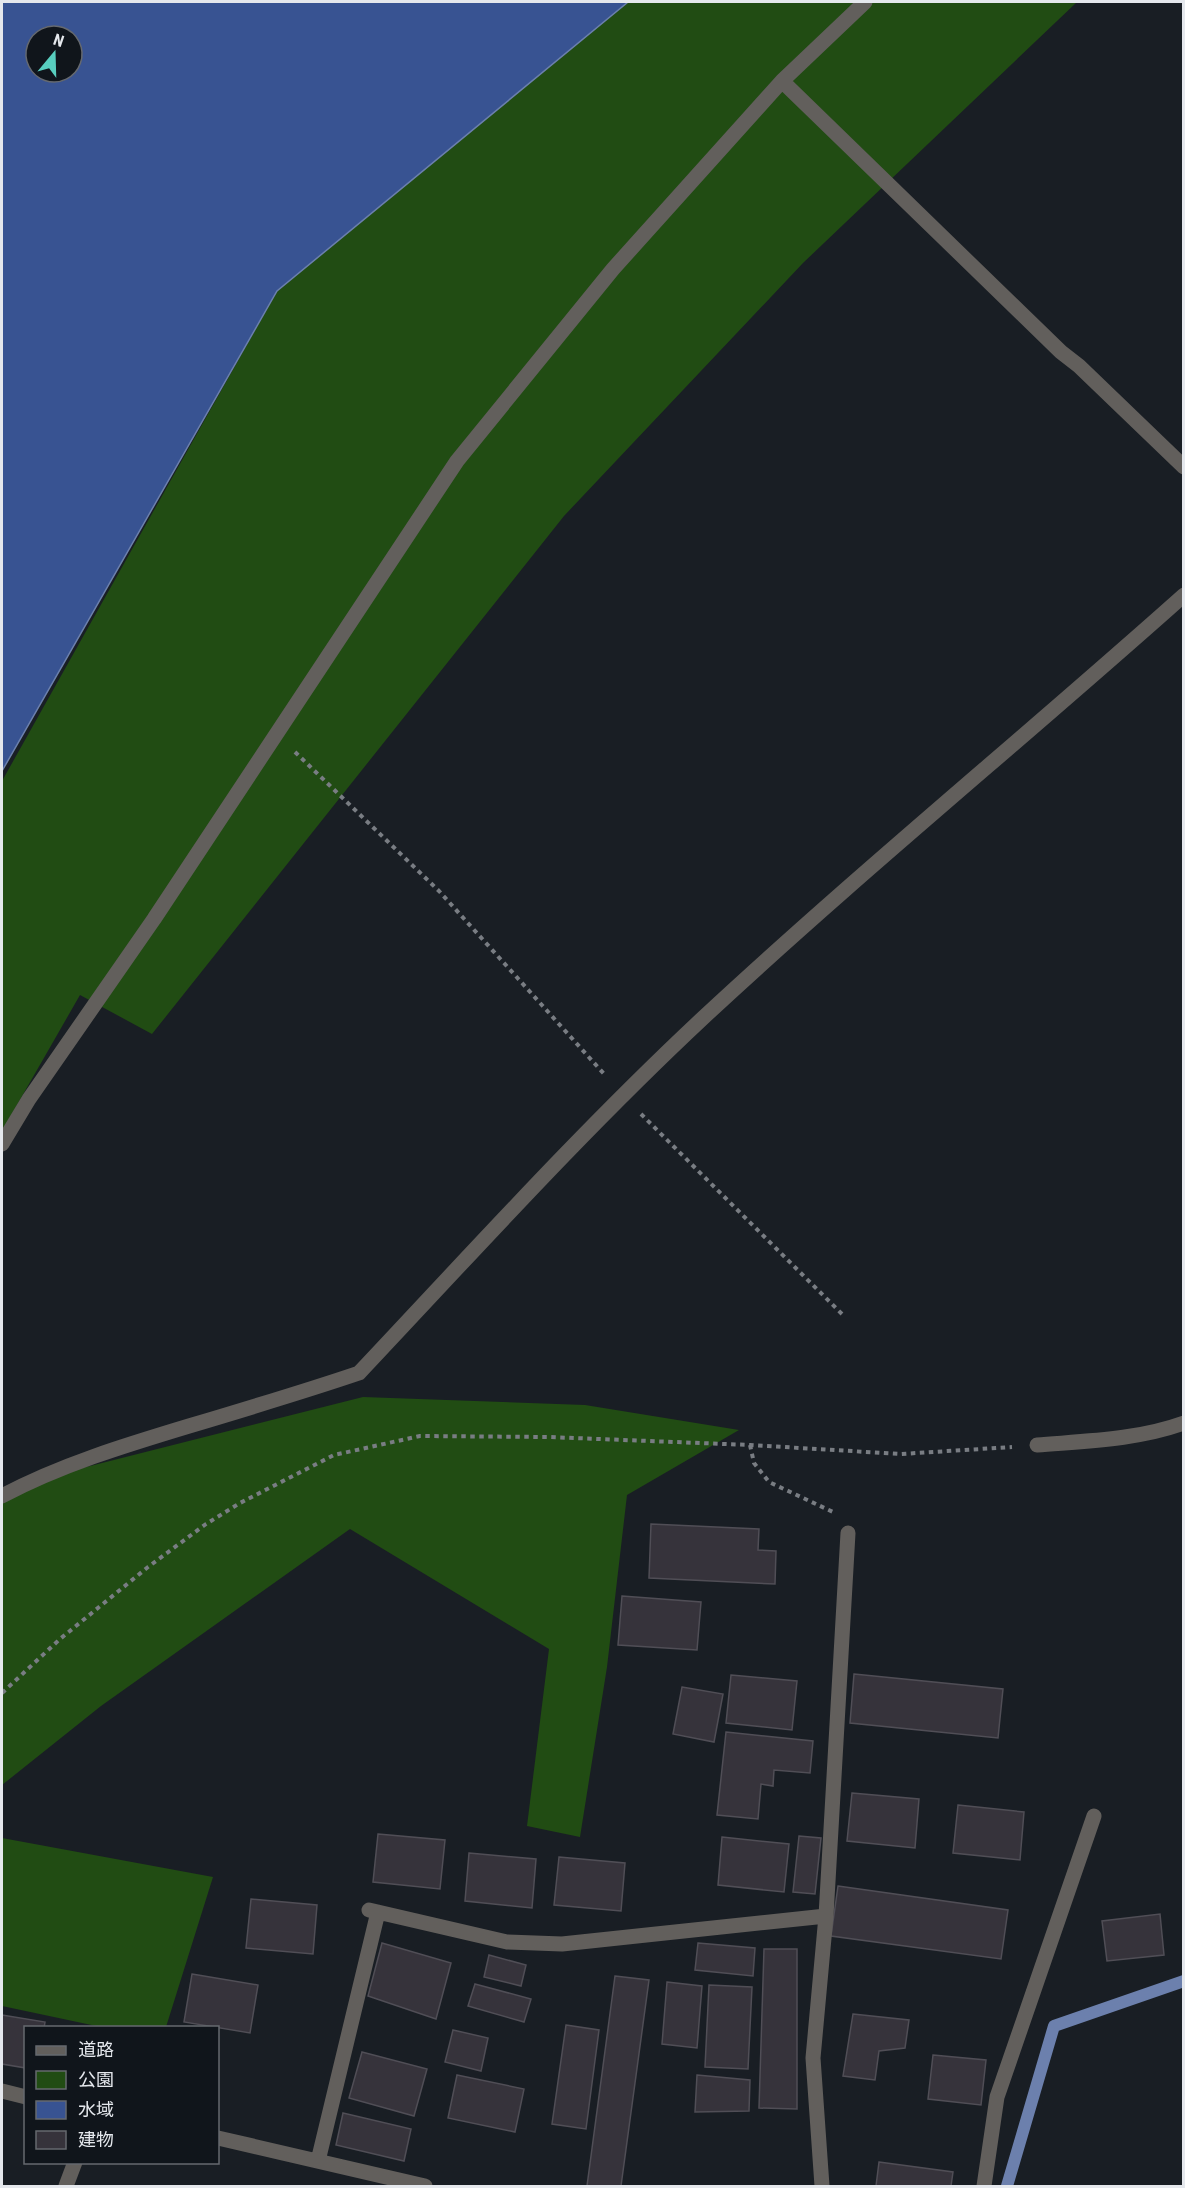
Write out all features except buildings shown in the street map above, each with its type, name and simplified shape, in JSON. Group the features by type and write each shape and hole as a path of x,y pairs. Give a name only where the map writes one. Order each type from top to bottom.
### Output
{"street":[{"path":"2,1144 29,1099 154,919 458,461 613,269 782,81 866,2"},
{"path":"782,81 1061,352 1079,366 1184,467"},
{"path":"2,1496 27,1482 126,1445 300,1394 359,1373 622,1095 706,1016 927,817 1078,690 1184,595"},
{"path":"1037,1446 1108,1439 1170,1428 1184,1423"},
{"path":"822,2187 813,2058 826,1916 848,1533"},
{"path":"984,2187 997,2097 1094,1816"},
{"path":"318,2161 373,1911 507,1942 562,1944 826,1916"},
{"path":"2,2091 24,2096"},
{"path":"219,2138 425,2187"},
{"path":"66,2187 75,2164"}],"path":[{"path":"277,734 439,891 622,1095 845,1317"},
{"path":"2,1693 69,1632 148,1567 206,1524 240,1503 334,1455 420,1436 549,1437 750,1444 901,1454 1037,1446"},
{"path":"750,1444 754,1463 769,1482 844,1518 848,1533"}],"green space":[{"path":"628,2 1077,2 803,263 564,516 152,1034 80,995 2,1131 2,781 277,291"},
{"path":"363,1397 585,1405 739,1430 627,1495 607,1667 580,1837 527,1826 549,1649 350,1529 101,1706 2,1785 2,1495 27,1482"},
{"path":"2,1838 213,1877 166,2026 96,2026 2,2006"}],"water":[{"path":"2,2 628,2 277,291 2,771"}],"waterway":[{"path":"1007,2186 1054,2026 1184,1981"}]}
